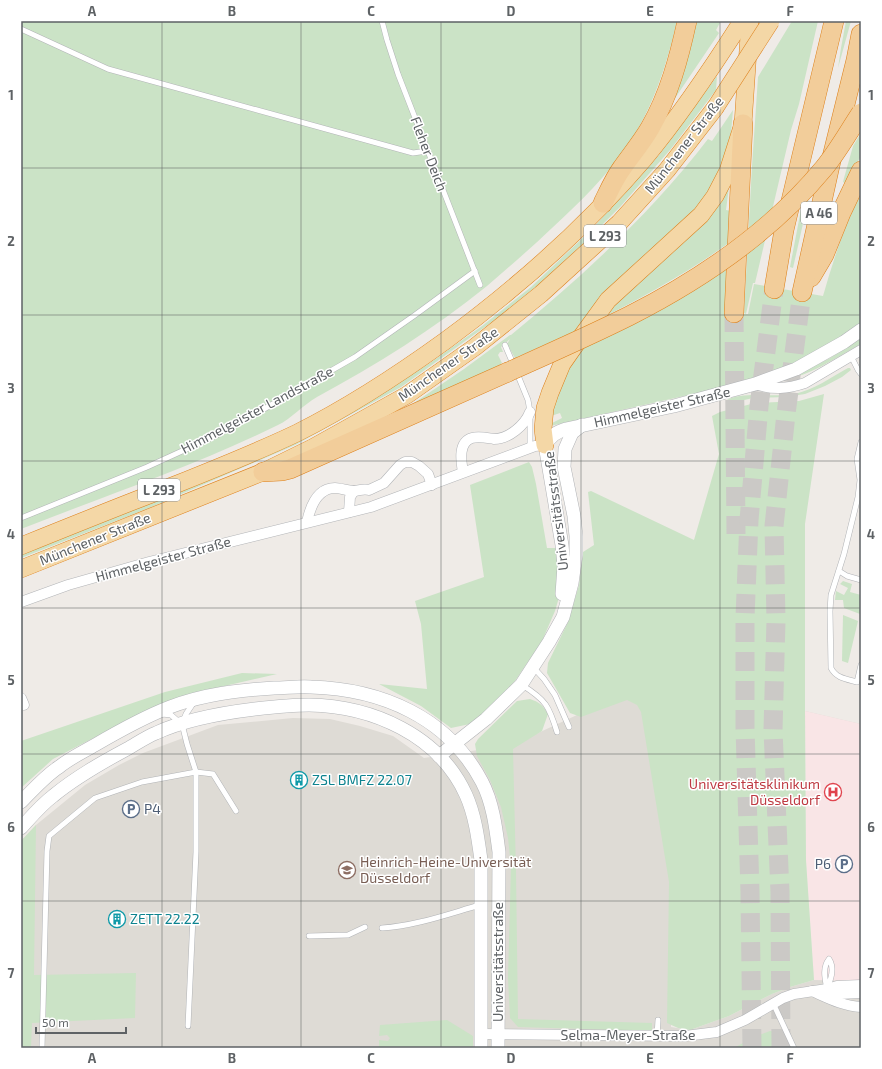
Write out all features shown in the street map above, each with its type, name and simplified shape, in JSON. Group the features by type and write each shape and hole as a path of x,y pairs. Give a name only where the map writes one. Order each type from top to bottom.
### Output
{"highway":[{"path":"603,203 622,168 650,128 662,103 673,76 687,21"},
{"name":"Münchener Straße","path":"21,546 217,468 297,432 375,389 469,323 523,280 564,242 603,203 644,158 691,97 742,21"},
{"path":"734,313 743,124 750,21"},
{"name":"Münchener Straße","path":"21,569 263,472 312,448 407,394 475,347 535,299 619,223 667,170 715,108 771,21"},
{"name":"A 46","path":"774,289 784,230 834,21"},
{"name":"A 46","path":"861,34 802,292 824,255 841,213 861,171"},
{"path":"263,472 290,469 513,370 630,316 679,289 722,261 776,218 824,168 861,112"},
{"path":"538,447 543,429 545,408 562,364 608,300 701,215 715,196 728,171 743,124"}],"street":[{"path":"755,384 796,369 837,346 861,330"},
{"name":"Himmelgeister Straße","path":"21,602 68,585 119,570 371,506 432,485 463,472 538,447 557,432 582,425 674,406 755,384 768,388 795,386 805,383 861,350"},
{"path":"463,472 461,459 462,448 465,442 471,438 487,437 494,439 508,435 527,420 530,412"},
{"name":"Universitätsstraße","path":"439,756 486,719 521,685 549,642 563,617 572,583 576,555 574,516 564,467 565,449 572,433 582,425"},
{"name":"Universitätsstraße","path":"538,447 558,454 564,460"},
{"name":"Universitätsstraße","path":"538,447 562,545 564,566 561,599 549,642"},
{"path":"307,522 309,511 321,493 333,488 354,491 365,489 369,490 384,482 400,465 405,462 412,462 419,466 428,474 432,485"},
{"path":"369,490 371,496 371,506"},
{"path":"349,512 350,497 354,491"},
{"name":"Universitätsstraße","path":"21,802 58,767 124,728 172,706 196,699 233,691 309,687 350,690 398,705 431,723 454,743 482,782 490,804 496,830 498,852 498,1048"},
{"name":"Universitätsstraße","path":"21,828 52,796 80,775 156,733 182,724 231,712 282,706 311,705 346,710 385,720 401,727 418,738 439,756 455,776 466,795 479,842 482,882 481,1048"},
{"path":"482,882 498,880"},
{"name":"Selma-Meyer-Straße","path":"481,1034 685,1036 718,1032 744,1020 783,998 837,986 861,985"},
{"name":"Selma-Meyer-Straße","path":"828,989 838,994 861,993"},
{"path":"812,991 837,1002 861,1007"}],"lane":[{"name":"Fleher Deich","path":"382,21 398,74 480,285"},
{"path":"21,29 108,69 413,153 427,150"},
{"name":"Himmelgeister Landstraße","path":"21,518 148,467 215,436 355,357 475,271"},
{"path":"505,345 513,370 528,400 538,447"},
{"path":"851,356 861,374"},
{"path":"861,442 857,459 860,480 858,497 840,571 835,580 831,595 830,668 838,677 857,682 861,665"},
{"path":"840,571 847,576 861,580"},
{"path":"533,667 544,679 555,695 569,727"},
{"path":"521,685 538,695 549,709 557,732"},
{"path":"188,1026 196,852 196,772 182,724 186,714 196,699"},
{"path":"156,713 171,715 182,724"},
{"path":"42,1048 47,852 49,836 95,798 142,782 196,772 213,774 236,811"},
{"path":"382,928 395,927 433,919 481,904"},
{"path":"309,936 348,935 365,927"},
{"path":"829,959 832,964 832,979 828,989 825,980 825,964 829,959"},
{"path":"773,1003 795,1047"},
{"path":"657,1036 658,1020"}],"shaded area":[{"name":"Heinrich-Heine-Universität Düsseldorf","path":"642,685 674,879 671,1027 690,1030 729,1016 772,994 814,980 805,711 861,724 861,1048 21,1048 21,841 36,825 85,785 119,765 143,753 218,725 293,718 330,719 393,736 424,758 512,745"},
{"name":"Universitätsklinikum Düsseldorf","path":"805,711 861,724 861,981 814,980 806,860"}],"green space":[{"path":"21,21 677,21 664,69 652,101 637,131 620,156 592,189 562,219 512,265 467,302 404,346 317,397 278,425 183,467 21,529"},
{"path":"694,21 721,21 716,30 719,33 665,113"},
{"path":"792,21 818,21 799,104 791,130 755,283 753,283 746,314 744,313 758,77"},
{"path":"846,21 851,21 838,68 841,48"},
{"path":"717,76 716,90 670,150 620,207 585,242 538,285 496,319 401,387 295,445 149,508 21,558 21,553 341,418 430,363 482,326 531,287 591,230 659,155"},
{"path":"733,110 730,145 711,193 580,329 515,358 507,344 510,339 501,347 503,352 500,352 498,355 502,363 500,365 502,368 411,405 511,335 590,267 640,218 708,139 712,141"},
{"path":"861,133 861,156 845,183 843,182 853,146"},
{"path":"729,182 734,188 729,187 726,210 732,211 730,242 666,283 600,319"},
{"path":"861,194 861,323 843,336 795,363 756,377 702,392 550,426 550,424 562,418 560,413 551,416 553,402 574,353 671,303 729,268 729,314 748,314 754,284 823,296 839,244"},
{"path":"809,197 793,268 790,267 802,204"},
{"path":"861,338 861,344 837,358 807,373 792,377 830,358"},
{"path":"848,368 851,370 842,377 805,394 785,397 753,398 731,403 728,403 727,400 733,397 750,395 795,394 816,386"},
{"path":"824,394 805,524 806,860 814,980 772,994 729,1016 690,1030 678,1028 667,1023 669,882 641,712 637,705 627,700 581,717 570,713 547,673 548,663 568,622 579,585 583,552 594,545 588,492 591,491 694,540 719,454 712,416 720,412 755,403 799,401"},
{"path":"529,462 532,467 536,484 547,548 556,548 560,594 555,611 542,641 515,681 485,712 470,724 451,728 421,706 379,684 427,689 421,624 415,601 484,577 470,485"},
{"path":"843,581 852,584 850,592 861,595 860,614 844,608 843,600 835,600 836,591 844,595 848,588 840,584"},
{"path":"843,615 858,621 848,663 842,661"},
{"path":"242,673 277,674 216,688 105,732 53,759 21,788 21,741 165,692"},
{"path":"530,699 540,704 548,714 542,731 513,749 518,1019 652,1023 652,1031 518,1027 510,1018 508,978 511,866 508,838 501,807 490,780 477,756 475,744 478,739 517,701"},
{"path":"36,825 34,975 136,973 135,1018 32,1023 31,1048 21,1048 21,841"},
{"path":"447,1020 473,1036 473,1048 379,1048 379,1040 388,1041 390,1038 387,1035 379,1036 380,1025"},
{"path":"770,1031 780,1032 788,1048 734,1048 754,1037"}],"tunnel":[{"path":"752,1048 750,892 745,728 745,617 749,520 759,406 774,289"},
{"path":"781,1048 780,892 773,730 776,620 774,526 786,414 802,292"},
{"path":"734,313 736,534"}],"place":[{"name":"ZSL BMFZ 22.07","path":"299,780"},
{"name":"Universitätsklinikum Düsseldorf","path":"833,792"},
{"name":"P4","path":"131,809"},
{"name":"P6","path":"844,864"},
{"name":"Heinrich-Heine-Universität Düsseldorf","path":"347,870"},
{"name":"ZETT 22.22","path":"117,919"}]}
